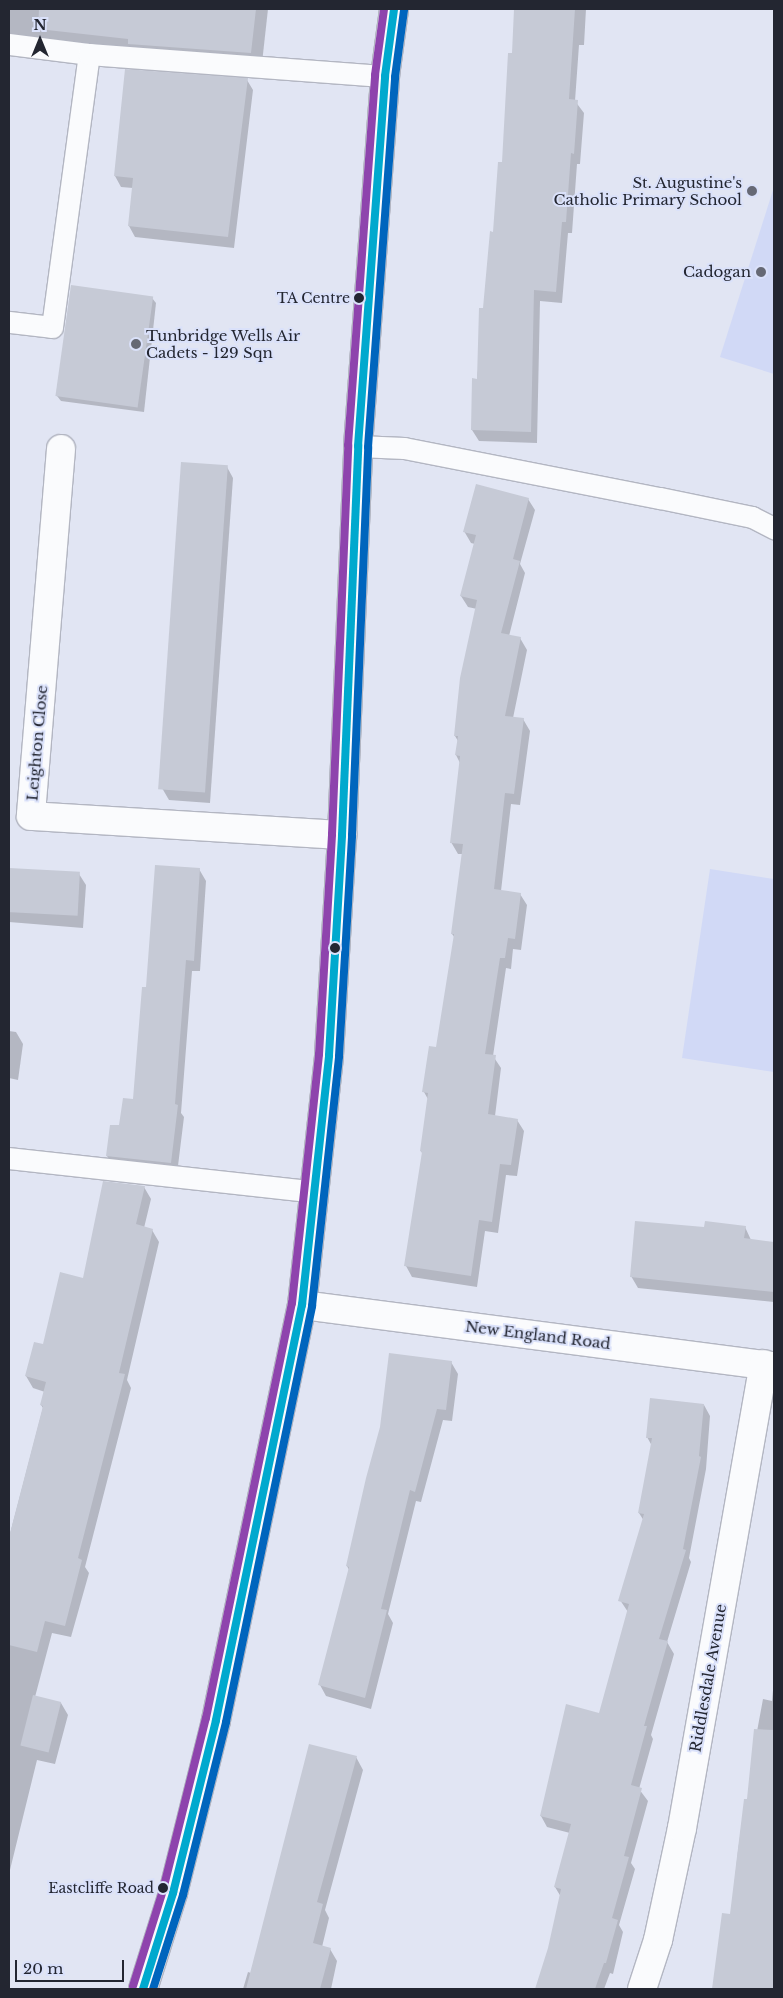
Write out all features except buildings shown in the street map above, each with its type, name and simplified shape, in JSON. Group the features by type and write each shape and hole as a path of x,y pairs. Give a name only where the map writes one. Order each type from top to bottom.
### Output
{"main road":[{"path":"143,1989 173,1893 216,1720 302,1305 316,1192 329,1055 342,835 358,446 385,76 394,9"},
{"name":"Leighton Close","path":"61,449 31,816 342,835"},
{"name":"New England Road","path":"302,1305 769,1365"},
{"name":"Riddlesdale Avenue","path":"642,1989 658,1940 682,1828 769,1365"}],"lane":[{"path":"9,44 89,54 385,76"},
{"path":"9,322 52,327 89,54"},
{"path":"358,446 404,448 660,498 752,517 774,528"},
{"path":"9,1158 316,1192"}],"shaded area":[{"name":"Cadogan","path":"774,187 774,374 720,357"},
{"path":"710,869 774,879 774,1072 682,1058"}],"transit line":[{"path":"133,1986 163,1890 206,1718 292,1303 319,1054 332,834 348,445 375,75 384,9"},
{"path":"143,1989 173,1893 216,1720 302,1305 329,1055 342,835 358,446 385,76 394,9"},
{"path":"153,1989 183,1895 226,1722 312,1306 339,1056 352,835 368,447 395,77 404,10"}],"place":[{"name":"St. Augustine's Catholic Primary School","path":"752,191"},
{"name":"Cadogan","path":"761,272"},
{"name":"TA Centre","path":"359,298"},
{"name":"Tunbridge Wells Air Cadets - 129 Sqn","path":"136,344"},
{"name":"Eastcliffe Road","path":"163,1888"}]}
